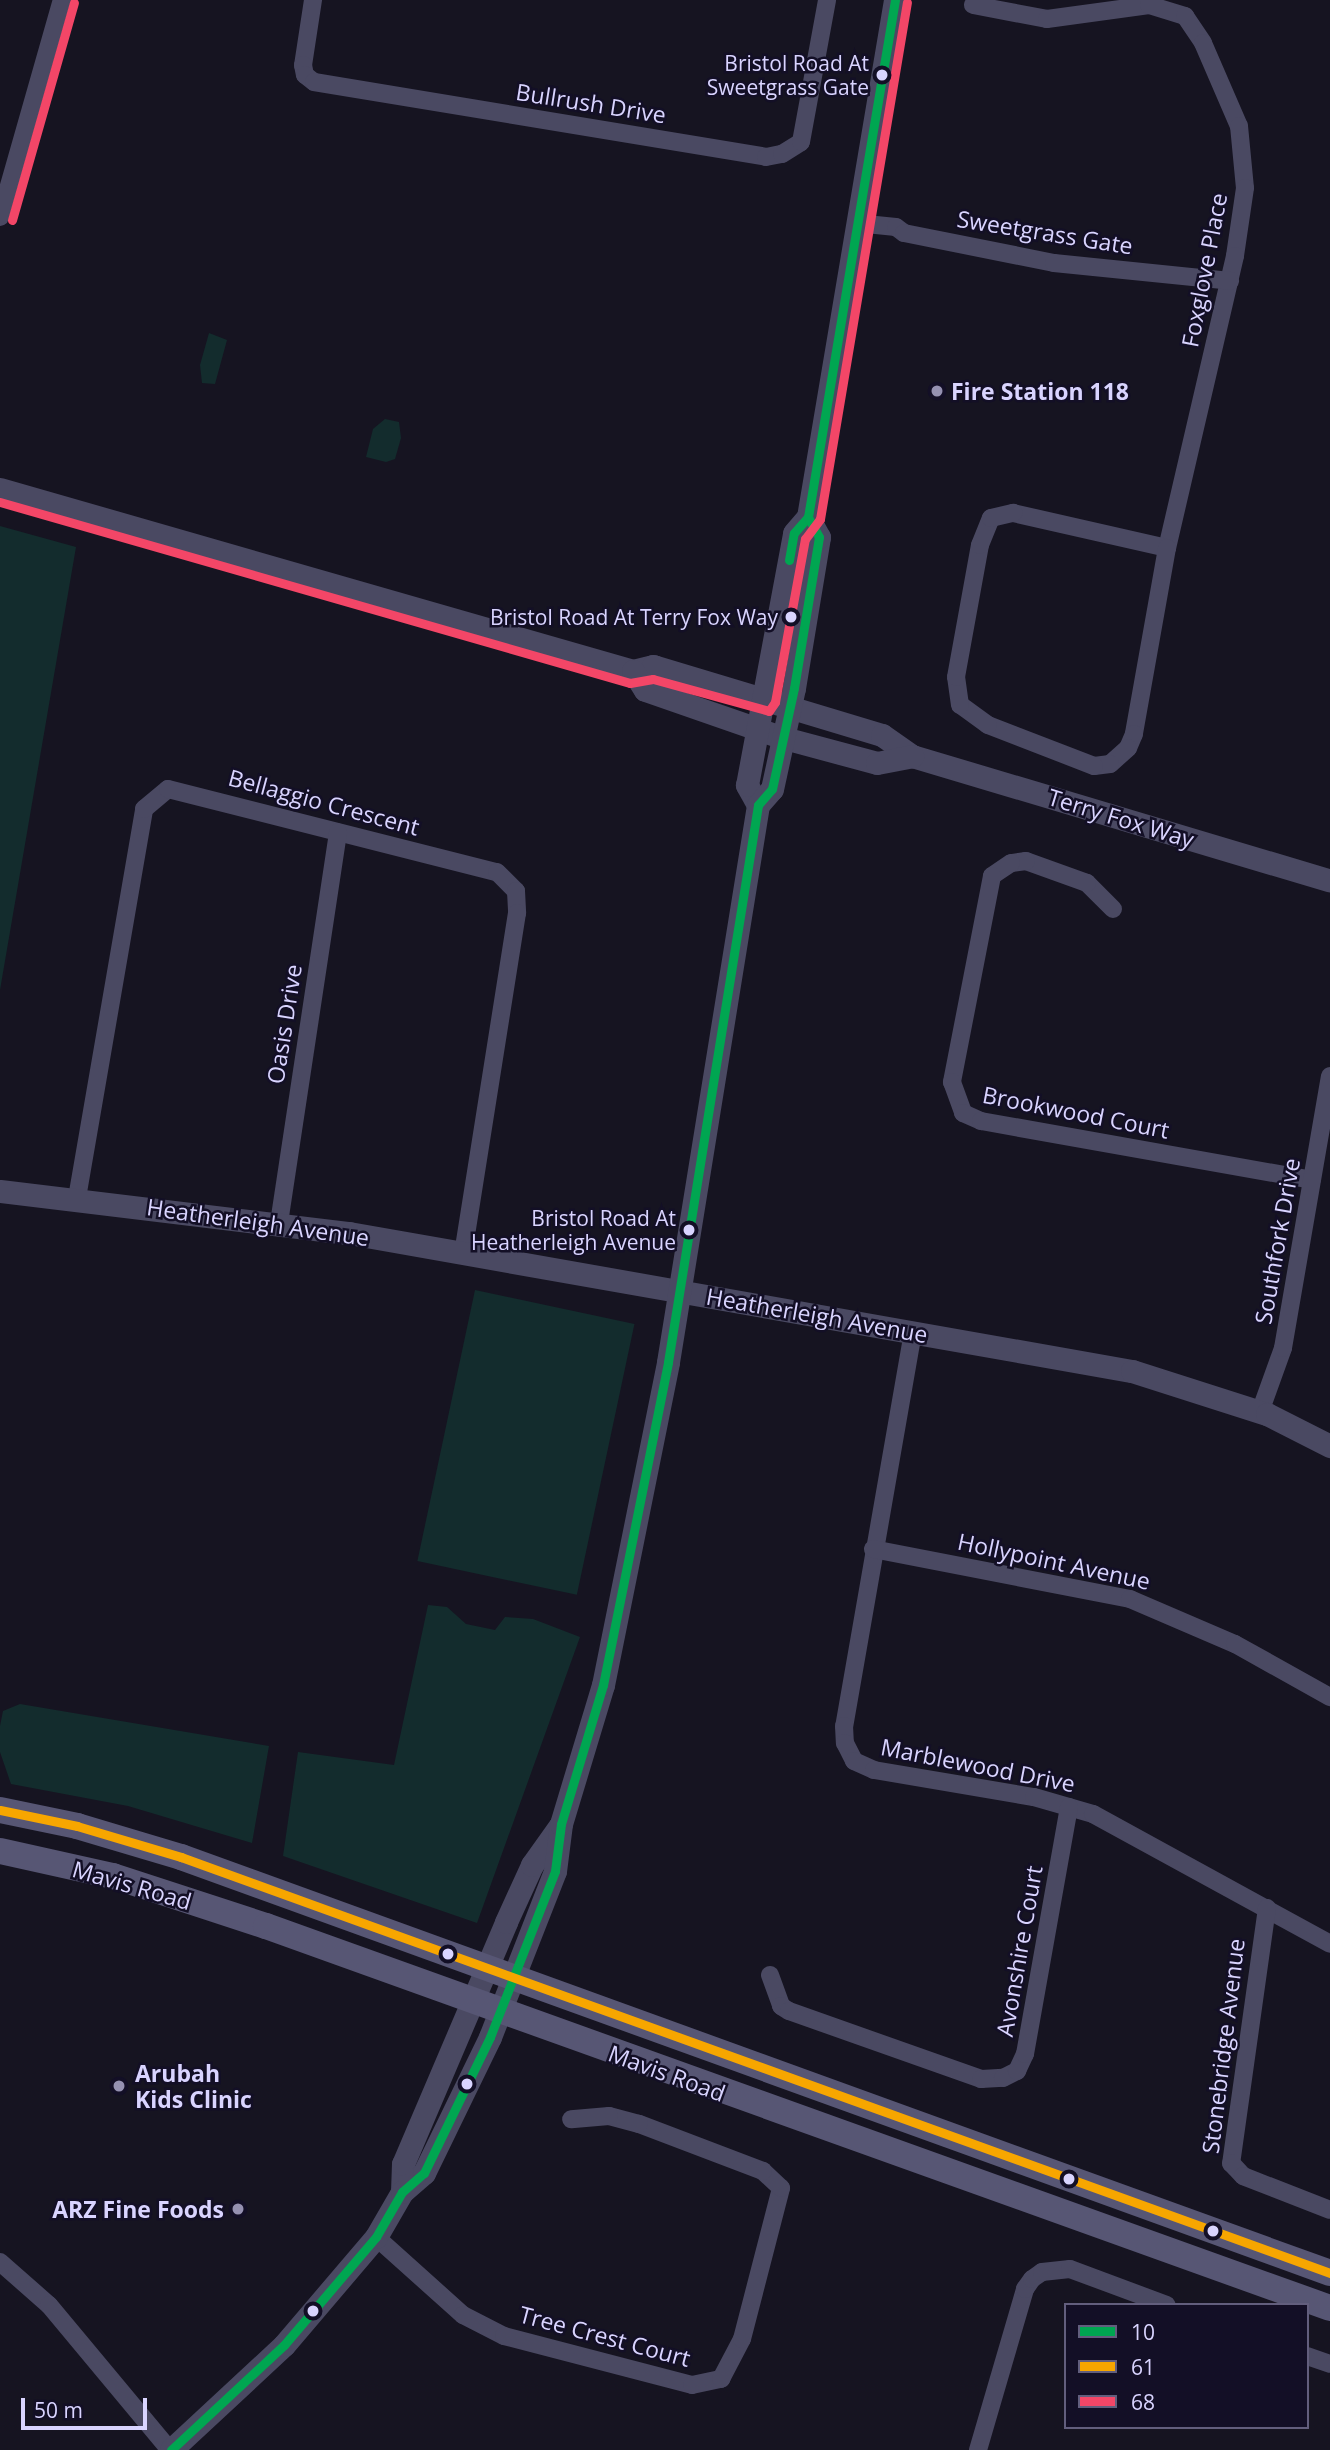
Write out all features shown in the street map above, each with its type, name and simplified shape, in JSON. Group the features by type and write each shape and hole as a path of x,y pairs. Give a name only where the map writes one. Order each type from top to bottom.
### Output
{"main road":[{"name":"Mavis Road","path":"0,1810 77,1826 181,1857 1330,2273"},
{"name":"Mavis Road","path":"0,1852 126,1881 266,1926 472,2003 1330,2308"}],"street":[{"path":"0,217 62,0"},
{"name":"Bullrush Drive","path":"313,0 303,65 305,75 314,82 766,157 782,154 801,142 827,0"},
{"path":"758,805 747,785 794,533 808,517 895,0"},
{"name":"Foxglove Place","path":"973,5 1047,19 1149,5 1185,16 1203,43 1239,126 1245,188 1230,281 1167,548 1134,734 1118,758 1094,766 988,725 964,710 956,677 980,545 991,518 1013,513 1167,548"},
{"name":"Sweetgrass Gate","path":"856,223 896,227 904,233 1054,263 1230,281"},
{"name":"Terry Fox Way","path":"0,489 633,671 653,666 882,735 912,756 1330,881"},
{"path":"0,2262 49,2305 171,2450 284,2345 376,2237 402,2192 424,2173 500,2013 555,1871 561,1824 603,1685 680,1291 758,805 772,789 790,708 819,537 808,517"},
{"name":"Terry Fox Way","path":"633,671 645,690 784,738 877,763 912,756"},
{"name":"Bellaggio Crescent","path":"78,1198 142,820 149,801 168,789 498,872 516,891 517,913 463,1254"},
{"name":"Oasis Drive","path":"279,1223 338,832"},
{"name":"Brookwood Court","path":"1113,909 1087,883 1026,860 1010,863 992,876 952,1082 963,1113 981,1121 1312,1180"},
{"name":"Southfork Drive","path":"1260,1412 1283,1348 1330,1076"},
{"name":"Heatherleigh Avenue","path":"0,1191 279,1223 1132,1371 1260,1412 1330,1446"},
{"name":"Marblewood Drive","path":"913,1332 873,1549 843,1735 854,1760 874,1770 1034,1797 1069,1807 1130,1832 1330,1944"},
{"name":"Hollypoint Avenue","path":"873,1549 1130,1599 1234,1644 1330,1697"},
{"name":"Avonshire Court","path":"770,1975 781,2006 789,2011 981,2078 1003,2078 1017,2071 1025,2054 1069,1807"},
{"path":"402,2192 403,2164 487,1967 532,1865 561,1824"},
{"name":"Stonebridge Avenue","path":"1266,1908 1231,2163 1243,2176 1330,2210"},
{"name":"Tree Crest Court","path":"376,2237 463,2315 504,2336 692,2385 721,2379 742,2339 780,2188 763,2171 639,2124 609,2116 571,2119"},
{"path":"978,2450 1025,2288 1032,2279 1042,2272 1070,2269 1162,2303"},
{"path":"1309,2357 1330,2364"}],"green space":[{"path":"209,333 227,340 215,384 202,383 200,365"},
{"path":"385,419 399,422 401,438 395,459 386,462 366,457 373,429"},
{"path":"0,526 76,547 0,990"},
{"path":"475,1290 634,1324 577,1595 417,1561"},
{"path":"428,1605 447,1607 466,1624 495,1630 505,1617 533,1619 580,1637 477,1923 283,1856 298,1752 394,1765"},
{"path":"20,1704 269,1746 252,1843 128,1806 11,1784 0,1752 0,1726 3,1711"}],"transit line":[{"name":"10","path":"789,560 794,533 808,517 895,0"},
{"name":"68","path":"0,502 630,683 653,679 769,711 775,702 805,539 820,519 907,2"},
{"name":"68","path":"12,220 74,3"},
{"name":"10","path":"171,2450 284,2345 376,2237 402,2192 424,2173 490,2037 555,1871 561,1824 603,1685 668,1362 758,805 772,789 794,688 819,537 808,517"},
{"name":"61","path":"0,1810 77,1826 181,1857 1330,2273"}],"place":[{"name":"Bristol Road At Sweetgrass Gate","path":"882,75"},
{"name":"Fire Station 118","path":"937,391"},
{"name":"Bristol Road At Terry Fox Way","path":"791,617"},
{"name":"Bristol Road At Heatherleigh Avenue","path":"689,1230"},
{"name":"Arubah Kids Clinic","path":"119,2086"},
{"name":"ARZ Fine Foods","path":"238,2209"}]}
